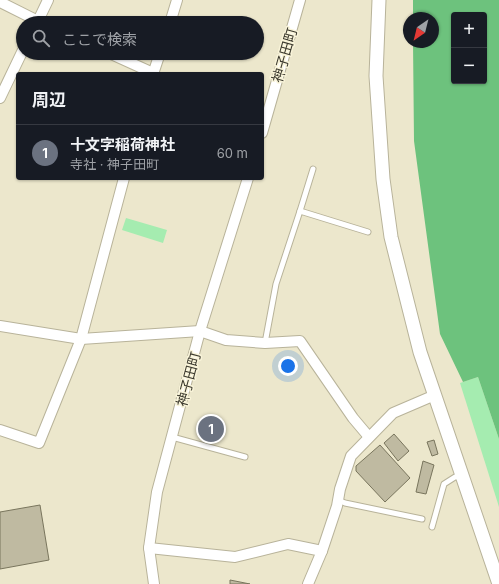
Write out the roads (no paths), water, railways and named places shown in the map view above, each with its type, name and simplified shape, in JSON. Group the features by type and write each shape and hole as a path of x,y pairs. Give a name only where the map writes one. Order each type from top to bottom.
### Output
{"street":[{"path":"41,16 48,0"},
{"path":"172,16 177,0"},
{"name":"神子田町","path":"264,126 300,0"},
{"path":"379,0 376,76 384,186 391,237 420,352 499,584"},
{"path":"0,2 27,16"},
{"path":"0,98 18,60"},
{"path":"124,60 149,72"},
{"path":"154,72 158,60"},
{"path":"0,430 39,443 81,339 123,180"},
{"name":"神子田町","path":"154,584 149,548 157,492 200,331 247,180"},
{"path":"0,326 81,339 200,331 226,340 265,343 300,341 353,418 369,437"},
{"path":"308,584 322,551 351,456 393,413 434,395"},
{"path":"149,548 235,557 288,544 322,551"}],"lane":[{"path":"265,343 276,284 313,169"},
{"path":"300,211 368,232"},
{"path":"172,437 245,457"},
{"path":"432,527 444,484 455,477 462,476"},
{"path":"338,500 345,503 422,519"}],"place":[{"name":"十文字稲荷神社","path":"211,429"}]}
